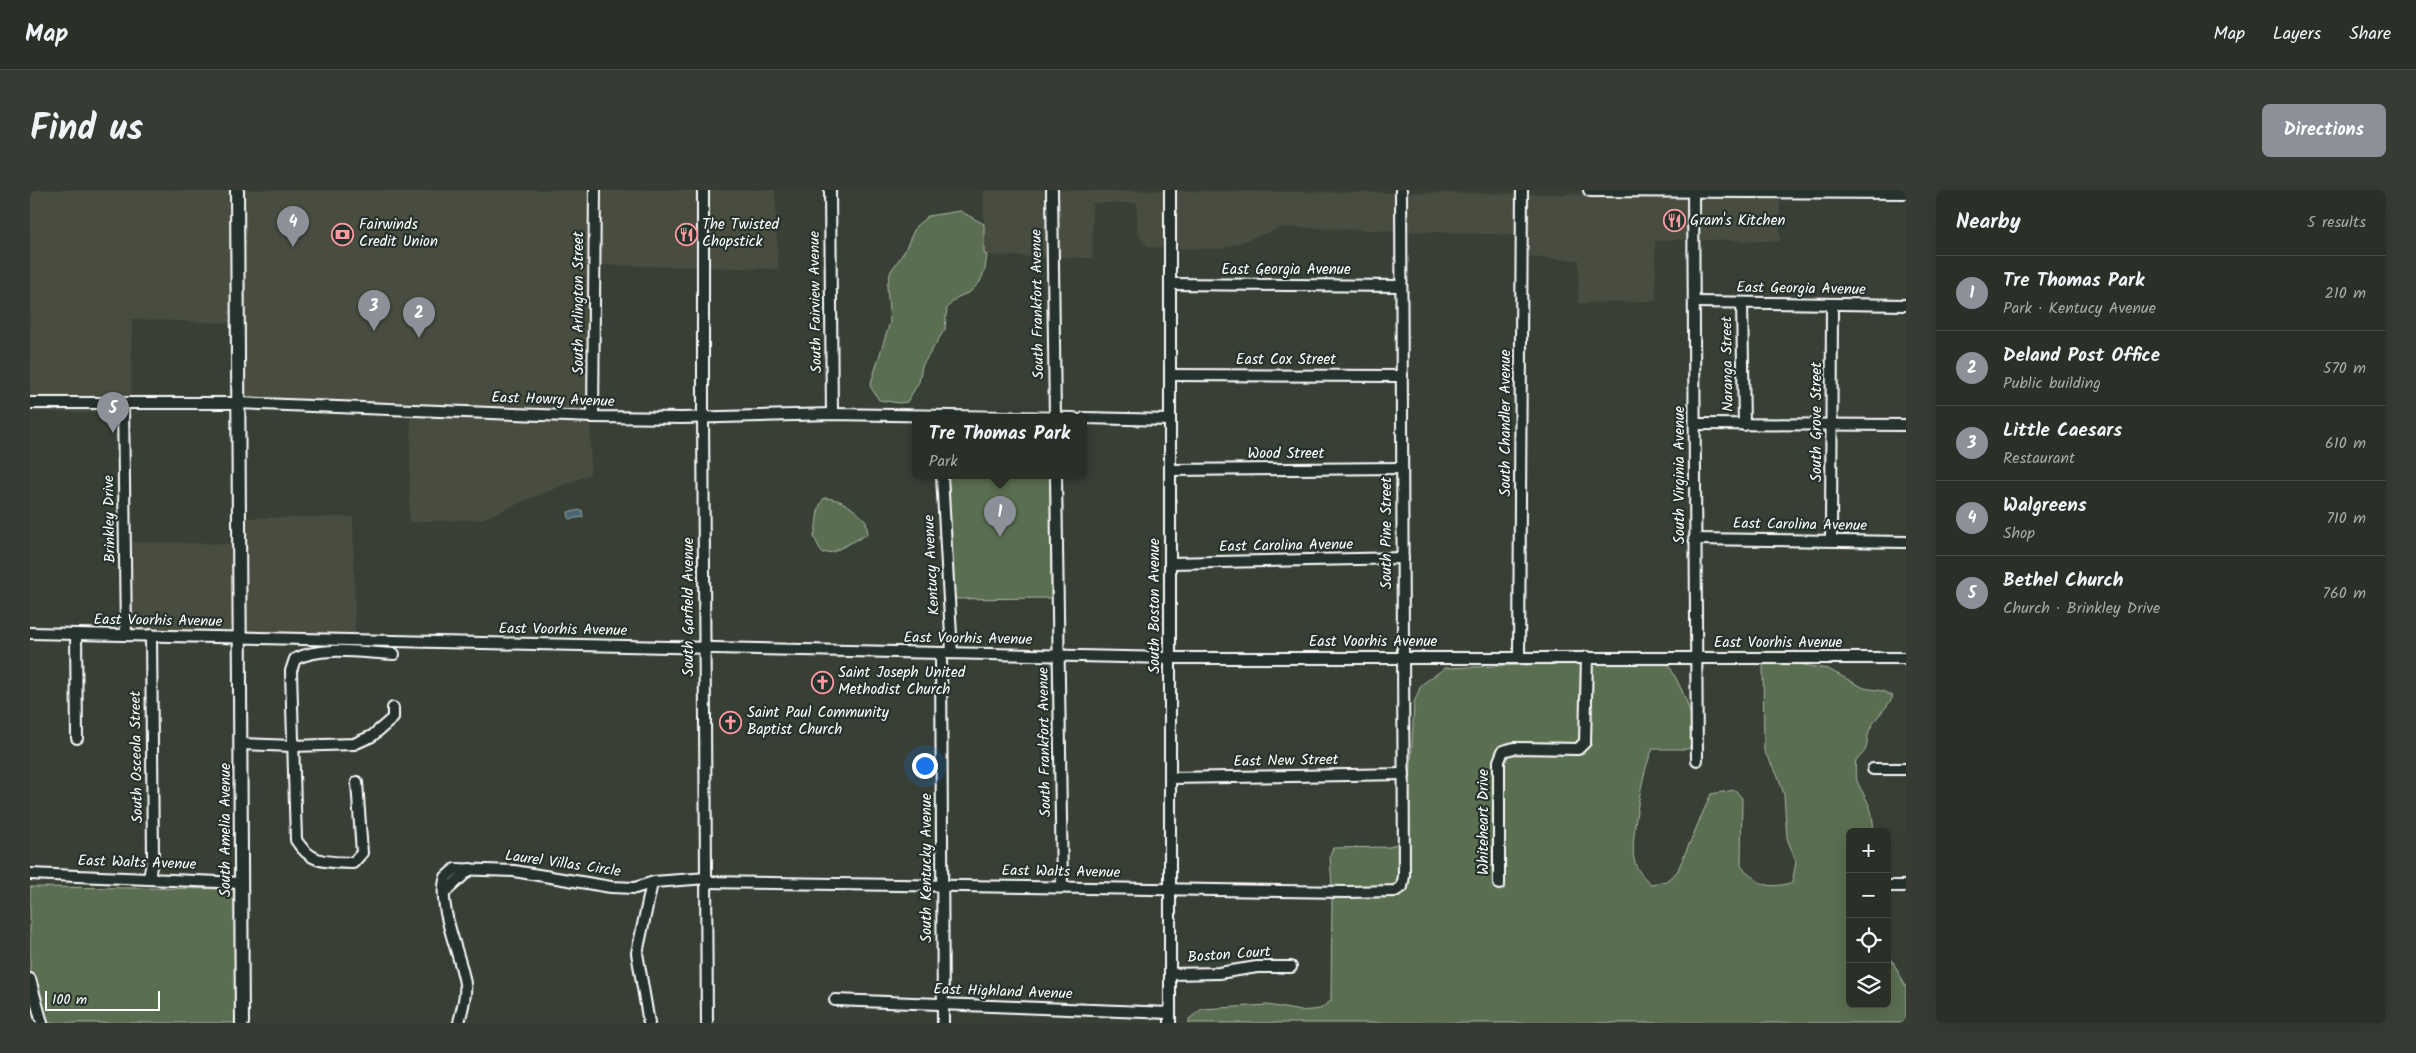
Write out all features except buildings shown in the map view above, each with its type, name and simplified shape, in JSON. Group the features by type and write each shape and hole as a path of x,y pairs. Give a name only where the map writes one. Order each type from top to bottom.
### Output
{"main road":[{"name":"South Amelia Avenue","path":"237,190 242,1023"},
{"path":"1590,190 1906,192"}],"street":[{"name":"South Arlington Street","path":"593,417 595,190"},
{"name":"South Garfield Avenue","path":"704,190 703,416 707,1023"},
{"name":"South Fairview Avenue","path":"830,190 832,414"},
{"name":"South Frankfort Avenue","path":"1052,190 1055,414"},
{"name":"South Boston Avenue","path":"1170,190 1170,1018"},
{"name":"South Pine Street","path":"1401,190 1404,876"},
{"name":"South Chandler Avenue","path":"1519,657 1522,190"},
{"name":"South Virginia Avenue","path":"1693,191 1696,302 1694,540 1697,760"},
{"name":"East Georgia Avenue","path":"1170,284 1401,286"},
{"name":"East Georgia Avenue","path":"1696,302 1906,305"},
{"name":"Naranga Street","path":"1742,303 1744,424"},
{"name":"South Grove Street","path":"1831,540 1832,304"},
{"name":"East Cox Street","path":"1170,375 1402,376"},
{"name":"East Howry Avenue","path":"30,403 238,403 593,417 682,418 832,414 912,416"},
{"name":"Brinkley Drive","path":"123,403 126,635"},
{"path":"1087,418 1170,420"},
{"path":"1695,424 1906,426"},
{"name":"Wood Street","path":"1170,470 1402,468"},
{"name":"Kentucy Avenue","path":"942,479 946,653"},
{"name":"South Frankfort Avenue","path":"1056,479 1062,887"},
{"name":"East Carolina Avenue","path":"1694,540 1906,542"},
{"name":"East Carolina Avenue","path":"1170,563 1402,558"},
{"name":"East Voorhis Avenue","path":"30,633 1170,658 1906,658"},
{"path":"76,634 77,738"},
{"name":"South Osceola Street","path":"149,878 153,856 151,635"},
{"path":"358,782 362,853 353,863 314,859 303,852 296,840 291,672 295,659 313,653 394,654"},
{"name":"South Kentucky Avenue","path":"944,1023 942,885 946,653"},
{"name":"Whiteheart Drive","path":"1499,884 1499,761 1503,751 1514,748 1578,749 1586,742 1587,657"},
{"path":"241,744 293,746 354,744 372,736 393,718 393,708"},
{"path":"1873,769 1906,770"},
{"name":"East New Street","path":"1170,778 1404,774"},
{"name":"Laurel Villas Circle","path":"459,1023 465,985 454,944 444,893 444,881 449,873 455,869 514,871 611,887 635,888 652,883 707,880"},
{"name":"East Walts Avenue","path":"30,874 242,882"},
{"name":"East Walts Avenue","path":"707,880 1170,889 1395,891 1402,887 1404,876"},
{"path":"650,1023 637,952 652,883"},
{"path":"1891,886 1906,886"},
{"name":"Boston Court","path":"1170,974 1219,973 1257,967 1291,967"},
{"path":"30,979 42,1023"},
{"name":"East Highland Avenue","path":"834,1000 1170,1018"}],"shaded area":[{"path":"30,190 233,190 234,399 231,399 229,323 132,319 131,399 30,398"},
{"path":"241,190 591,190 590,412 242,399"},
{"path":"599,190 699,190 699,267 598,265"},
{"path":"707,190 775,190 778,269 707,267"},
{"path":"984,190 1048,190 1049,257 984,255"},
{"path":"1056,190 1166,191 1166,248 1148,247 1137,234 1137,203 1092,203 1093,258 1057,257"},
{"path":"1174,191 1397,193 1397,231 1284,227 1221,249 1174,248"},
{"path":"1405,193 1519,194 1518,235 1405,231"},
{"path":"1526,194 1690,195 1691,239 1655,241 1656,301 1578,303 1579,260 1526,257"},
{"path":"1697,195 1780,197 1780,241 1698,240"},
{"path":"30,407 119,407 119,413 30,412"},
{"path":"411,414 591,421 590,474 481,519 409,522"},
{"path":"353,517 355,636 244,633 243,518"},
{"path":"129,542 233,544 237,633 130,630"}],"green space":[{"path":"960,211 984,224 984,254 987,255 985,269 980,282 970,292 956,298 947,308 945,329 922,366 919,382 907,402 899,403 879,400 870,386 890,322 887,286 891,271 904,252 916,226 928,216"},
{"path":"947,479 1051,479 1051,598 953,599"},
{"path":"824,498 842,502 852,508 866,521 868,534 833,552 822,553 814,537 818,512"},
{"path":"1605,662 1667,662 1683,693 1691,715 1692,738 1689,749 1653,749 1645,771 1636,820 1633,850 1637,867 1651,884 1666,881 1677,872 1711,794 1735,790 1742,798 1741,866 1753,878 1764,884 1775,886 1792,883 1796,862 1787,838 1784,795 1778,776 1764,751 1763,665 1785,662 1828,669 1864,688 1883,691 1893,696 1872,725 1868,734 1866,748 1856,760 1857,782 1871,811 1874,828 1846,828 1846,1008 1891,1008 1891,958 1906,987 1906,1023 1189,1023 1189,1019 1202,1009 1268,1005 1301,1011 1320,1009 1331,1001 1332,896 1395,896 1405,890 1414,703 1421,685 1445,668"},
{"path":"1400,842 1399,884 1395,887 1332,887 1330,856 1333,848 1390,847"},
{"path":"30,887 238,889 238,1023 30,1023"}],"water":[{"path":"582,510 583,517 569,519 568,512"}],"place":[{"name":"Gram's Kitchen","path":"1674,221"},
{"name":"Fairwinds Credit Union","path":"343,234"},
{"name":"The Twisted Chopstick","path":"686,234"},
{"name":"Walgreens","path":"293,247"},
{"name":"Little Caesars","path":"374,331"},
{"name":"Deland Post Office","path":"419,338"},
{"name":"Bethel Church","path":"113,433"},
{"name":"Tre Thomas Park","path":"1000,537"},
{"name":"Saint Joseph United Methodist Church","path":"822,682"},
{"name":"Saint Paul Community Baptist Church","path":"731,722"}]}
